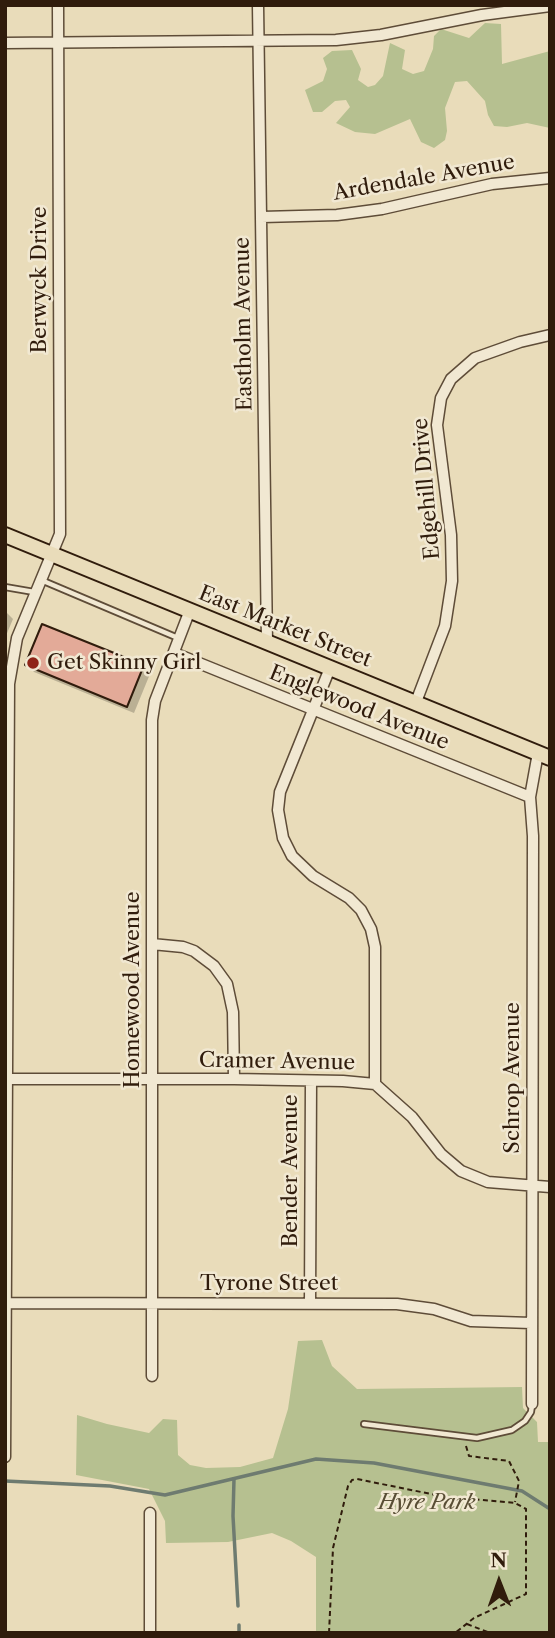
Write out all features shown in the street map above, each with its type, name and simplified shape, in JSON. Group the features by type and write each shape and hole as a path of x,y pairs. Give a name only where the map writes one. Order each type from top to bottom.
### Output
{"main road":[{"name":"East Market Street","path":"5,535 544,755"}],"street":[{"name":"Berwyck Drive","path":"5,1457 7,681 17,638 60,534 58,5"},
{"name":"Eastholm Avenue","path":"258,5 267,642"},
{"path":"5,43 308,42 381,35 482,15 550,6"},
{"name":"Ardendale Avenue","path":"262,217 337,215 382,209 492,184 550,178"},
{"name":"Edgehill Drive","path":"416,702 445,626 452,581 451,535 437,425 441,398 456,373 475,358 520,342 550,335"},
{"name":"Homewood Avenue","path":"152,1376 152,719 155,701 190,610"},
{"name":"Englewood Avenue","path":"174,653 530,797"},
{"path":"330,668 280,792 278,810 286,847 304,869 349,898 371,929 375,947 375,1084"},
{"name":"Schrop Avenue","path":"532,1404 533,836 530,797 544,755"},
{"path":"152,944 183,947 194,951 214,966 227,984 233,1012 234,1079"},
{"name":"Cramer Avenue","path":"7,1079 234,1079 375,1084 412,1117 441,1154 461,1171 488,1182 550,1187"},
{"name":"Bender Avenue","path":"310,1081 310,1303"},
{"name":"Tyrone Street","path":"6,1303 416,1304 471,1321 531,1324"},
{"path":"150,1513 150,1633"}],"lane":[{"path":"40,580 180,639"},
{"path":"5,587 34,592"},
{"path":"364,1424 477,1438 512,1430 525,1421 531,1412 532,1404"}],"path":[{"path":"464,1436 469,1457 509,1461 519,1481 515,1503"},
{"path":"329,1633 333,1548 348,1486 352,1480 441,1496 515,1503 526,1509 526,1594 466,1623 455,1633"},
{"path":"466,1623 490,1633"}],"green space":[{"path":"485,23 501,24 502,64 550,51 550,128 527,123 507,127 494,126 485,101 467,81 455,82 445,108 445,140 434,148 421,142 410,119 375,134 355,132 336,123 350,107 346,100 335,101 322,112 313,112 305,90 323,81 327,69 323,58 332,51 352,50 361,69 358,80 368,87 375,85 383,76 390,43 405,50 402,69 413,74 424,71 433,49 434,36 441,29 469,38"},
{"name":"Hyre Park","path":"322,1340 332,1366 357,1389 522,1387 523,1408 537,1422 538,1442 550,1442 550,1633 316,1633 316,1557 272,1533 228,1542 166,1543 165,1521 149,1489 76,1475 77,1415 149,1433 163,1419 177,1420 178,1455 190,1465 206,1468 240,1467 273,1458 288,1409 298,1341"}],"building":[{"path":"42,624 144,665 127,707 25,665"}],"waterway":[{"path":"5,1481 110,1486 165,1495 316,1459 374,1463 522,1491 550,1509"},
{"path":"234,1479 233,1516 238,1606"},
{"path":"239,1625 239,1633"}],"place":[{"name":"Get Skinny Girl","path":"33,663"}]}
